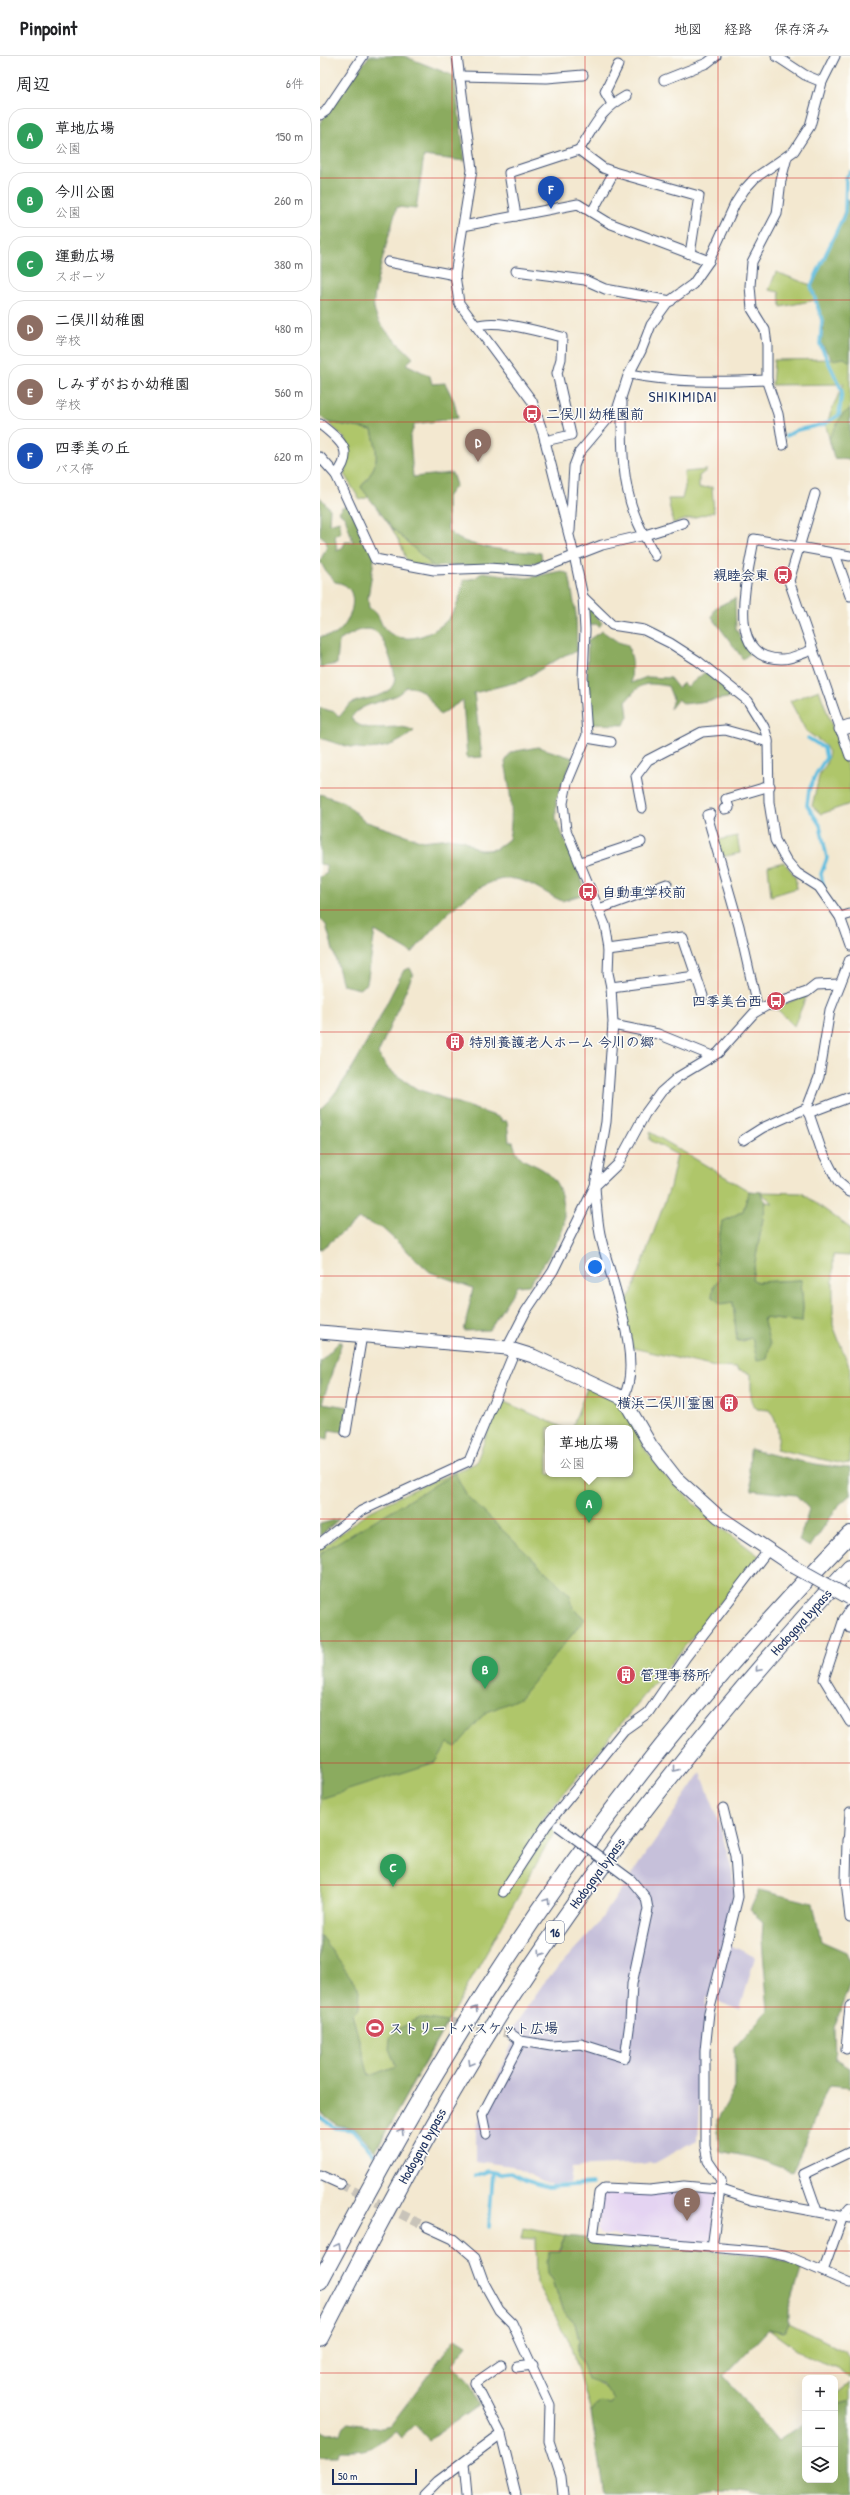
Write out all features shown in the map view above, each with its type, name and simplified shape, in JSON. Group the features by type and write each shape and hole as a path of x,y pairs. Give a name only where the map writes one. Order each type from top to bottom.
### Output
{"highway":[{"name":"Hodogaya bypass","path":"320,2281 376,2177 444,2058 556,1886 643,1771 744,1649 850,1534"},
{"name":"Hodogaya bypass","path":"320,2338 438,2117 509,2001 590,1880 664,1783 731,1700 850,1567"}],"street":[{"path":"320,115 326,111 363,56"},
{"path":"457,56 472,170 455,275 459,304 532,401 545,441 583,597 585,630 583,678 587,738 567,784 563,803 566,830 581,862 605,925 609,947 608,973 611,987 613,1025 606,1122 595,1186 600,1234 629,1346 630,1380 623,1398"},
{"path":"664,80 707,63 716,56"},
{"path":"776,56 805,75 822,82"},
{"path":"570,542 574,466 579,453 618,407 650,325 658,313 693,284 709,261 735,204 744,190 755,178 794,151 810,126 822,82 835,56"},
{"path":"612,104 605,92 618,65"},
{"path":"460,76 547,78 583,75"},
{"path":"516,216 509,173 579,150 599,116 612,104 626,96"},
{"path":"579,150 603,168 699,196 690,254"},
{"path":"783,444 778,414 767,380 767,345 764,330 752,309 752,262 777,214 781,180 787,157"},
{"path":"592,212 614,172"},
{"path":"463,226 578,204 609,223 709,261"},
{"path":"388,262 455,275"},
{"path":"516,271 585,280 605,289 671,301"},
{"path":"476,326 484,323 562,337 557,373 571,435 545,441"},
{"path":"630,374 656,379 697,381 767,380"},
{"path":"622,397 622,448 627,487 635,517 655,556"},
{"path":"320,424 344,445 346,459 345,465 336,475"},
{"path":"320,457 336,475 375,559 434,570 488,568 534,571 609,543 645,536 683,523"},
{"path":"815,494 789,581 812,650 845,728 850,756"},
{"path":"812,650 783,659 771,658 758,651 748,640 742,610 754,539 850,556"},
{"path":"835,554 850,596"},
{"path":"583,597 612,625 644,630 698,661 748,701 764,727 768,742 770,786 769,802 775,840 786,860 798,873 819,887 840,917 850,945"},
{"path":"642,808 636,776 648,760 702,732 725,730 768,742"},
{"path":"587,738 611,742"},
{"path":"724,810 729,808 726,799 770,786"},
{"path":"710,814 707,815 739,926 758,1010"},
{"path":"581,862 641,842"},
{"path":"599,909 667,884"},
{"path":"840,917 850,914"},
{"path":"609,947 683,937 703,996"},
{"path":"850,959 830,1010 818,1077 808,1110 820,1149 830,1162 838,1182 850,1192"},
{"path":"611,987 696,976"},
{"path":"320,1543 361,1511 469,1461 526,1311 553,1271 595,1186 618,1164 645,1114 661,1092 678,1077 712,1056 730,1041 758,1010 808,992 816,985 840,984"},
{"path":"613,1025 658,1034 712,1056"},
{"path":"743,1140 762,1128 808,1110 850,1097"},
{"path":"320,1332 511,1349 533,1356 623,1398 651,1446 676,1478 718,1516 793,1566 850,1598"},
{"path":"346,1432 362,1336"},
{"path":"503,1892 624,1730 648,1713 686,1657 768,1550"},
{"path":"850,1610 844,1619 824,1679 850,1722"},
{"path":"844,1619 850,1628"},
{"path":"712,2248 721,2180 708,2160 705,2146 705,2051 709,2012 738,1897 736,1856 723,1808"},
{"path":"850,1812 847,1840 846,1881 850,1918"},
{"path":"511,2034 521,2041 551,2046 581,2044 625,2058 630,2022 632,1984 648,1909 646,1898 631,1880 555,1823"},
{"path":"847,1840 850,1863"},
{"path":"846,2048 850,2006"},
{"path":"486,2134 482,2115 521,2041"},
{"path":"817,2211 804,2174 850,2152"},
{"path":"320,2175 340,2184"},
{"path":"847,2217 752,2200 719,2189 684,2186 650,2190 605,2188 599,2193 593,2237 768,2252 788,2256 850,2283"},
{"path":"823,2271 850,2208"},
{"path":"427,2227 453,2239 475,2258 484,2283 499,2310 512,2323 533,2364 550,2405 549,2441 561,2477 563,2495"},
{"path":"517,2367 533,2364"},
{"path":"501,2365 475,2383 501,2434 516,2495"},
{"path":"424,2495 438,2481 501,2434"},
{"path":"464,2463 467,2495"}],"shaded area":[{"path":"701,1773 716,1813 732,1870 734,1890 730,1945 755,1957 740,2010 706,1997 697,2140 655,2163 572,2167 570,2183 552,2185 511,2166 476,2161 476,2129 516,2034 512,2029 543,1984 597,1925"},
{"path":"684,2189 717,2192 710,2247 602,2235 598,2229 601,2194 607,2190"}],"green space":[{"path":"369,56 404,56 454,76 465,161 424,156 416,209 397,207 382,259 374,300 376,315 384,329 413,358 406,364 430,376 432,384 445,383 454,401 458,418 415,424 410,437 413,477 452,473 456,485 447,497 448,530 455,536 477,545 491,548 541,553 542,561 529,564 502,566 434,567 391,527 361,487 371,472 376,460 376,447 372,430 327,422 320,416 320,123"},
{"path":"849,200 850,460 834,458 826,426 833,406 844,384 772,385 774,360 832,359 815,300 781,307 779,292 769,290 776,272 813,286"},
{"path":"849,200 850,362 844,358 832,360 821,343 824,325 811,290"},
{"path":"850,409 850,460 834,458 829,438 842,415"},
{"path":"328,422 372,430 376,447 376,460 371,472 361,487 369,497 360,500 344,474 347,464 346,440"},
{"path":"707,470 699,476 699,488 712,487 714,512 673,523 668,499 682,499 685,487 684,472"},
{"path":"320,497 330,509 329,524 339,521 341,532 335,535 337,551 343,547 345,542 353,542 345,517 339,512 342,507 348,505 375,553 368,598 369,608 376,613 384,628 395,636 413,638 441,626 448,619 455,608 464,580 475,578 483,572 527,578 561,571 569,574 576,614 577,651 565,655 521,681 474,693 482,757 467,758 463,700 440,715 426,695 413,687 406,687 393,697 363,708 356,712 351,718 357,724 364,727 399,727 414,731 402,739 391,745 368,749 345,746 320,738 320,708 335,712 339,717 352,703 385,693 393,685 395,679 391,661 383,641 373,630 367,629 350,634 339,641 337,664 320,667 320,637 334,635 342,629 350,614 352,597 350,590 344,585 335,582 326,572 320,561 327,547 326,540 320,535"},
{"path":"391,527 434,567 407,563 402,547"},
{"path":"735,598 736,629 750,653 743,659 712,617 715,608"},
{"path":"586,608 590,608 602,623 599,627 596,624 588,626"},
{"path":"602,631 618,642 628,645 632,659 631,683 647,677 670,678 678,688 683,683 687,687 705,672 736,697 684,704 678,699 670,709 673,699 668,686 648,684 636,690 626,701 628,716 624,725 590,724 587,685 588,640"},
{"path":"819,690 850,775 850,804 821,814 812,806 820,773 826,765 829,752 824,744 806,731 790,701"},
{"path":"538,747 573,758 556,800 556,819 587,893 562,901 533,885 515,879 501,879 486,884 458,904 412,953 375,931 367,984 359,989 343,985 326,925 320,918 320,877 327,873 326,865 320,864 320,794 344,802 364,821 423,841 448,838 463,840 479,850 496,849 509,839 511,800 505,762 511,752"},
{"path":"737,836 740,853 722,857 718,840"},
{"path":"784,862 795,876 797,888 771,896 768,866"},
{"path":"410,968 413,974 378,1054 389,1070 417,1089 501,1118 501,1121 507,1121 509,1142 513,1142 518,1154 525,1161 539,1167 552,1177 560,1191 562,1199 564,1224 555,1246 529,1285 517,1286 489,1330 464,1331 473,1288 430,1272 382,1228 359,1219 320,1250 320,1109 332,1097 355,1064 404,970"},
{"path":"807,995 794,1026 778,1010 771,1009"},
{"path":"650,1132 749,1191 743,1211 722,1222 715,1263 719,1279 713,1288 733,1302 737,1341 747,1340 750,1338 756,1331 763,1318 802,1322 803,1307 801,1280 757,1282 752,1279 766,1202 773,1203 760,1192 802,1193 850,1228 850,1256 833,1255 833,1325 850,1369 850,1463 843,1464 776,1449 778,1434 776,1423 772,1414 769,1410 757,1409 751,1401 751,1374 737,1370 737,1368 715,1367 633,1348 621,1308 632,1292 670,1187 677,1155 650,1140"},
{"path":"749,1191 760,1192 766,1202 752,1279 757,1282 801,1280 803,1307 802,1322 763,1318 770,1344 767,1359 757,1361 752,1338 737,1341 733,1302 721,1304 712,1296 713,1288 719,1279 715,1263 722,1222 743,1211"},
{"path":"339,1342 342,1342 322,1403 348,1407 343,1432 329,1430 328,1439 320,1437 320,1362"},
{"path":"588,1385 614,1399 626,1412 633,1425 573,1425"},
{"path":"500,1400 557,1425 545,1425 545,1477 633,1477 633,1426 645,1449 665,1476 714,1522 759,1556 541,1821 555,1831 375,2151 354,2128 338,2125 320,2112 320,1550 367,1513 406,1493 476,1463"},
{"path":"750,1449 800,1461 850,1468 850,1495 839,1505 810,1547 799,1541 809,1509 796,1495 752,1490 749,1471"},
{"path":"455,1473 467,1496 570,1595 573,1608 585,1619 520,1698 485,1713 456,1747 448,1743 436,1762 320,1799 320,1555 328,1548"},
{"path":"339,1519 320,1536 320,1524"},
{"path":"759,1890 813,1903 821,1941 846,1952 850,1961 850,1983 834,2028 835,2059 850,2068 850,2087 830,2085 792,2171 751,2157 719,2151 717,2120 735,2089 735,2048 768,2011 762,1940 763,1922 750,1910"},
{"path":"320,1935 360,1990 359,2007 352,2014 369,2076 396,2066 389,2049 390,2039 396,2030 420,2018 447,2022 375,2151 354,2128 338,2125 320,2112"},
{"path":"523,2228 566,2236 548,2274 553,2280 563,2312 575,2322 579,2341 579,2354 594,2382 606,2388 614,2400 611,2404 597,2405 591,2413 572,2347 537,2284 536,2239 521,2238"},
{"path":"566,2236 766,2256 802,2267 788,2312 788,2323 784,2332 769,2329 724,2376 778,2441 802,2425 802,2483 838,2483 838,2403 850,2400 850,2495 762,2495 746,2491 726,2489 696,2492 689,2495 604,2495 591,2413 600,2402 611,2404 614,2400 603,2384 588,2379 579,2354 579,2341 575,2322 563,2312 553,2280 548,2274 547,2262 549,2251 560,2251"},
{"path":"788,2323 846,2352 850,2358 850,2379 838,2368 806,2356 769,2329 784,2332"},
{"path":"456,2338 467,2345 452,2365 470,2384 479,2405 429,2440 415,2425 401,2438 395,2431 375,2446 364,2450 340,2451 337,2456 320,2456 320,2430 328,2434 341,2433 344,2426 348,2423 382,2428 390,2426"},
{"path":"850,2383 850,2400 838,2403 838,2393"}],"waterway":[{"path":"786,436 797,430 825,424 839,415 842,391 820,344 822,320 811,286 845,213 846,178 850,172"},
{"path":"808,738 824,748 826,758 816,774 809,790 807,805 820,825 827,858 821,874 824,888"},
{"path":"320,2117 336,2128 353,2130 374,2155"},
{"path":"475,2176 488,2171 493,2172 489,2227"},
{"path":"493,2172 500,2174 511,2173 525,2180 548,2187 592,2184"}],"tunnel":[{"path":"450,2022 511,2034"},
{"path":"340,2184 427,2227"}],"place":[{"name":"四季美の丘","path":"551,209"},
{"name":"二俣川幼稚園前","path":"532,414"},
{"name":"二俣川幼稚園","path":"478,462"},
{"name":"親睦会東","path":"783,575"},
{"name":"自動車学校前","path":"588,892"},
{"name":"四季美台西","path":"776,1001"},
{"name":"特別養護老人ホーム 今川の郷","path":"455,1042"},
{"name":"横浜二俣川霊園","path":"729,1403"},
{"name":"草地広場","path":"589,1523"},
{"name":"管理事務所","path":"626,1675"},
{"name":"今川公園","path":"485,1689"},
{"name":"運動広場","path":"393,1887"},
{"name":"ストリートバスケット広場","path":"375,2028"},
{"name":"しみずがおか幼稚園","path":"687,2221"}],"district":[{"name":"SHIKIMIDAI","path":"683,397"}]}
